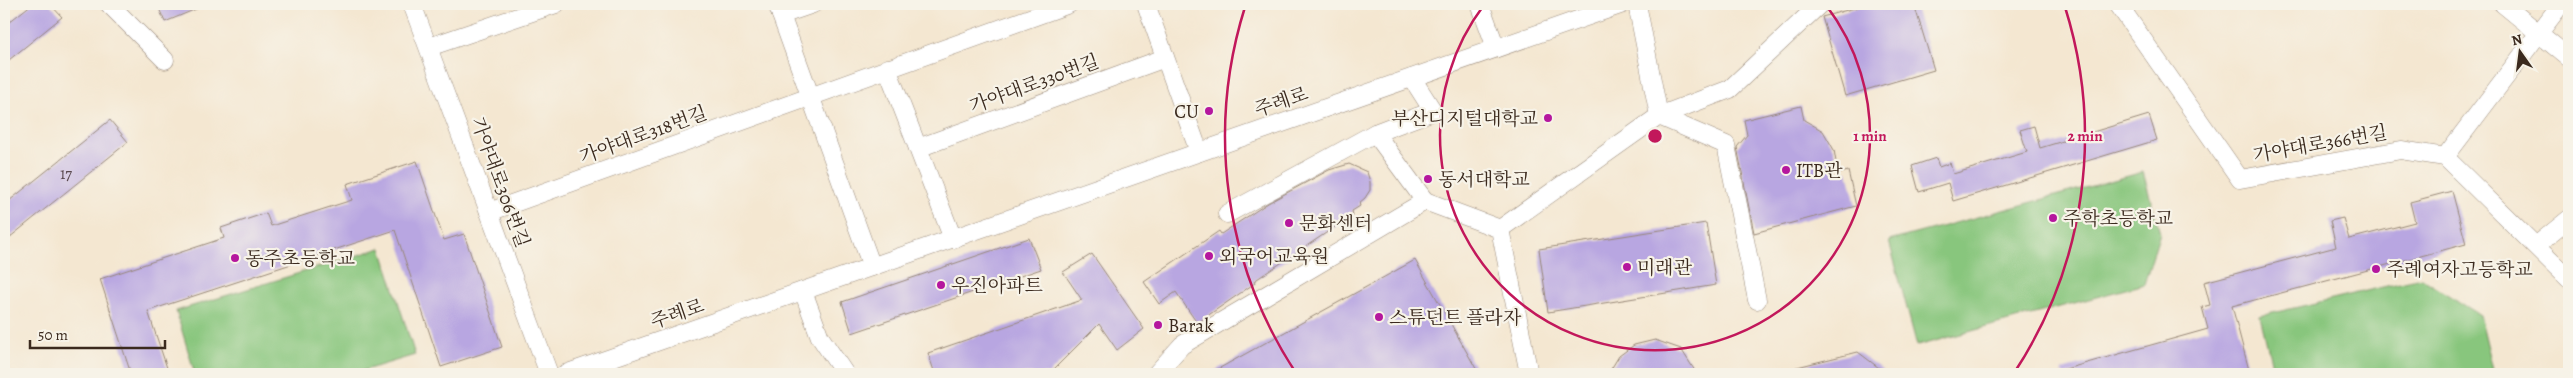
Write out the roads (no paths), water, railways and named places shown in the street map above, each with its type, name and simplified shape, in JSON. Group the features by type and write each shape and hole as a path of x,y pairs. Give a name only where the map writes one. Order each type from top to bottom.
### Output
{"street":[{"path":"109,4 165,60"},
{"name":"가야대로306번길","path":"412,4 549,374"},
{"path":"429,48 556,4"},
{"path":"813,4 779,9 872,266"},
{"path":"811,96 1069,4"},
{"path":"1146,4 1199,152"},
{"path":"1480,4 1496,48"},
{"name":"주례로","path":"565,374 1623,4"},
{"path":"1637,4 1659,116"},
{"path":"1500,229 1659,116 1730,89 1820,4"},
{"name":"가야대로366번길","path":"2118,4 2240,179 2401,150 2445,157"},
{"path":"2503,4 2569,58"},
{"path":"2561,4 2445,157 2537,245 2569,279"},
{"name":"가야대로330번길","path":"918,148 1165,58"},
{"path":"888,68 953,238"},
{"path":"1227,214 1375,133 1433,111 1412,78"},
{"name":"가야대로318번길","path":"489,212 811,96"},
{"path":"1659,116 1726,145 1757,300"},
{"path":"1375,133 1425,201 1500,229"},
{"path":"1156,374 1182,345 1425,201"},
{"path":"2537,245 2569,218"},
{"path":"1500,229 1529,374"},
{"path":"802,291 820,337 845,374"}],"place":[{"name":"CU","path":"1209,111"},
{"name":"부산디지털대학교","path":"1548,118"},
{"name":"ITB관","path":"1786,170"},
{"name":"동서대학교","path":"1428,179"},
{"name":"주학초등학교","path":"2053,218"},
{"name":"문화센터","path":"1289,223"},
{"name":"외국어교육원","path":"1209,256"},
{"name":"동주초등학교","path":"235,258"},
{"name":"미래관","path":"1627,267"},
{"name":"주례여자고등학교","path":"2376,269"},
{"name":"우진아파트","path":"941,285"},
{"name":"스튜던트 플라자","path":"1379,317"},
{"name":"Barak","path":"1158,325"}]}
